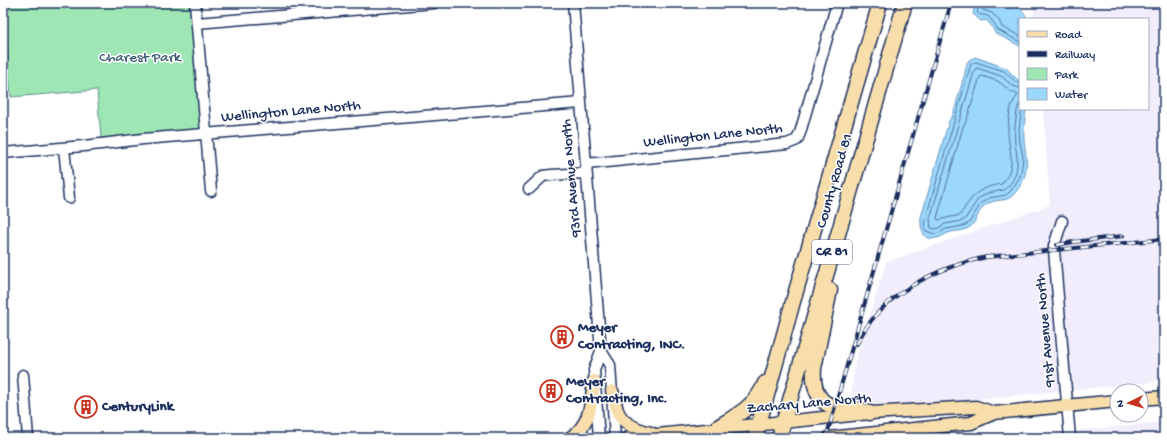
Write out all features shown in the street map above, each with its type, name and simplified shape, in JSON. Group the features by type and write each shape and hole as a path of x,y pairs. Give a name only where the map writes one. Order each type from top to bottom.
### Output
{"highway":[{"name":"County Road 81","path":"755,438 880,3"},
{"name":"County Road 81","path":"779,438 904,3"},
{"path":"841,222 831,288 814,368 815,386 819,396 829,405 835,407 856,408 870,414"},
{"path":"716,428 739,415 757,398 764,385 794,298"}],"main road":[{"path":"570,438 578,433 589,415 594,382"},
{"path":"612,391 618,411 628,424 640,430 660,435"},
{"path":"1149,398 1164,397"},
{"name":"Zachary Lane North","path":"829,438 971,423 994,413 1109,402"},
{"name":"Zachary Lane North","path":"628,438 716,428 870,414 976,407 994,413"}],"street":[{"path":"195,3 210,191"},
{"path":"197,22 434,3"},
{"name":"93rd Avenue North","path":"573,3 601,351 594,370 599,438"},
{"name":"Wellington Lane North","path":"586,169 787,144 797,140 838,3"},
{"name":"Wellington Lane North","path":"3,154 206,134 581,103"},
{"path":"64,148 69,198"},
{"path":"529,189 543,176 586,169"},
{"name":"91st Avenue North","path":"1062,221 1054,250 1070,438"},
{"name":"93rd Avenue North","path":"601,351 610,365 615,438"},
{"path":"23,375 28,438"}],"shaded area":[{"path":"1033,3 1164,3 1164,381 1143,383 1109,383 1109,386 958,401 850,405 855,363 886,262 1050,205 1043,110 1149,110 1149,18 1034,18"},
{"path":"1164,422 1164,438 1003,438"}],"green space":[{"name":"Charest Park","path":"3,3 191,3 201,130 101,138 97,90 11,97"}],"water":[{"path":"975,3 1003,3 1008,9 1014,6 1020,8 1026,18 1019,18 1019,45 995,33 991,25 986,20 981,21 973,14"},
{"path":"975,57 1006,68 1019,81 1019,110 1026,110 1024,139 1026,163 1024,178 1010,198 995,201 984,206 969,228 954,231 940,237 930,238 926,237 922,231 921,217 949,121 953,115 969,60"}],"railway":[{"path":"826,438 951,3"},
{"path":"1057,245 1123,236"},
{"path":"857,344 867,327 880,311 895,298 912,286 949,268 987,257 1164,239"}],"place":[{"name":"Meyer Contracting, INC.","path":"562,337"},
{"name":"Meyer Contracting, Inc.","path":"551,391"},
{"name":"CenturyLink","path":"86,407"}]}
